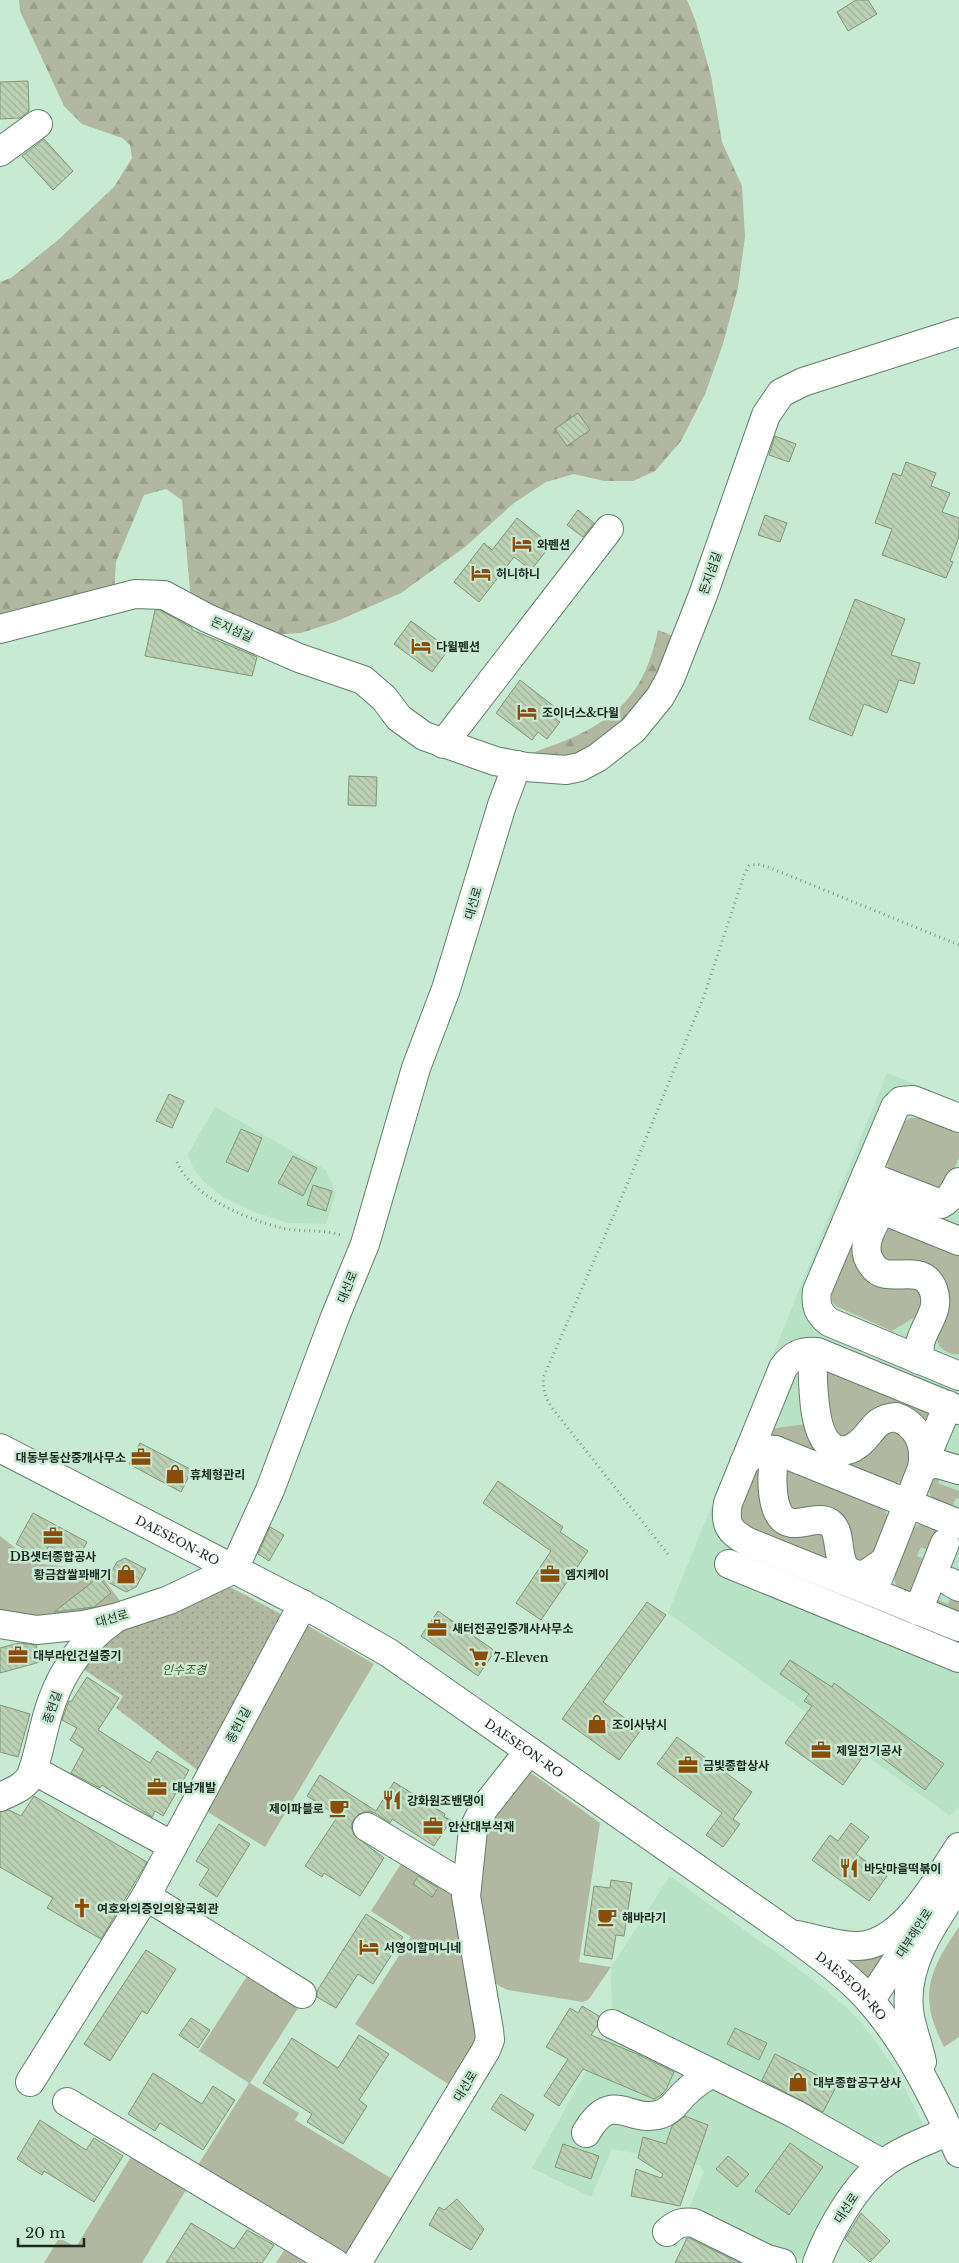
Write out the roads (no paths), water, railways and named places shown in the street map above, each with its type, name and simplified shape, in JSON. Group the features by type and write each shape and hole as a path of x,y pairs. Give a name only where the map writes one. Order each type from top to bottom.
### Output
{"street":[{"path":"0,152 38,124"},
{"name":"돈지섬길","path":"0,629 127,595 152,593 164,595 207,618 299,658 363,680 375,689 399,718 410,728 443,744 495,761 547,770 566,770 580,766 615,745 648,714 660,697 673,670 702,595 766,414 781,393 803,382 959,332"},
{"path":"443,744 608,529"},
{"name":"대선로","path":"0,1624 44,1630 84,1626 169,1600 234,1569 270,1490 335,1316 365,1244 416,1068 446,989 499,813 517,765"},
{"path":"959,1118 913,1100 901,1102 895,1107 817,1291 816,1301 817,1309 829,1322 959,1376"},
{"path":"861,1187 941,1204 953,1194 959,1182"},
{"path":"861,1187 882,1210 959,1241"},
{"path":"882,1210 867,1242 865,1253 869,1261 876,1270 883,1274 911,1273 921,1275 928,1281 935,1298 935,1308 921,1340 920,1360"},
{"path":"812,1352 817,1420 824,1440 836,1449 850,1449 857,1446 881,1420 896,1417 910,1425 919,1437 923,1448 922,1468"},
{"path":"873,1592 922,1468 954,1407 890,1380 812,1352 798,1354 789,1359 783,1368 744,1463 726,1516 732,1531 748,1542 959,1627"},
{"name":"DAESEON-RO","path":"0,1448 303,1604 397,1658 789,1933 840,1972 870,2001 907,2052 924,2080 948,2103 954,2142"},
{"path":"744,1463 754,1453 762,1450 776,1450 908,1504 947,1563 918,1611"},
{"path":"776,1450 772,1478 776,1507 783,1519 793,1523 818,1520 831,1524 835,1529 840,1556 848,1569 854,1573 865,1575 885,1561"},
{"path":"922,1468 935,1463 959,1470"},
{"path":"730,1564 959,1658"},
{"name":"종현1길","path":"30,2082 146,1896 303,1604"},
{"name":"종현길","path":"0,1797 26,1784 33,1770 52,1701 66,1672 80,1649 115,1618"},
{"name":"대선로","path":"357,2263 486,2050 490,2040 470,1924 467,1887 473,1830 484,1808 529,1751"},
{"path":"33,1770 174,1846"},
{"path":"367,1827 467,1887"},
{"path":"789,1933 849,1946 861,1946 881,1940 898,1928 919,1905 959,1847"},
{"name":"대부해안로","path":"870,2001 959,1865"},
{"path":"924,2080 922,2060 910,2015 910,1988 913,1972 927,1935 959,1885"},
{"path":"146,1896 302,1994"},
{"path":"612,2024 795,2114 883,2164"},
{"path":"586,2133 592,2122 600,2114 610,2110 622,2110 652,2117 664,2114 697,2082 712,2073"},
{"path":"67,2102 335,2263"},
{"name":"대선로","path":"815,2262 835,2225 868,2176 903,2152 954,2142"},
{"path":"667,2232 676,2224 694,2223 767,2258 782,2263"}],"place":[{"name":"와펜션","path":"522,544"},
{"name":"허니하니","path":"481,573"},
{"name":"다윌펜션","path":"421,646"},
{"name":"조이너스&다윌","path":"527,712"},
{"name":"대동부동산중개사무소","path":"141,1457"},
{"name":"휴체형관리","path":"175,1474"},
{"name":"DB샛터종합공사","path":"53,1536"},
{"name":"황금찹쌀꽈배기","path":"126,1574"},
{"name":"엠지케이","path":"550,1574"},
{"name":"새터전공인중개사사무소","path":"437,1628"},
{"name":"대부라인건설중기","path":"18,1655"},
{"name":"7-Eleven","path":"479,1657"},
{"name":"조이사낚시","path":"597,1724"},
{"name":"제일전기공사","path":"821,1750"},
{"name":"금빛종합상사","path":"688,1765"},
{"name":"대남개발","path":"157,1787"},
{"name":"강화원조밴댕이","path":"392,1800"},
{"name":"제이파블로","path":"339,1808"},
{"name":"안산대부석재","path":"433,1826"},
{"name":"바닷마을떡볶이","path":"849,1868"},
{"name":"여호와의증인의왕국회관","path":"82,1908"},
{"name":"해바라기","path":"607,1917"},
{"name":"서영이할머니네","path":"369,1947"},
{"name":"대부종합공구상사","path":"798,2082"}],"park label":[{"name":"인수조경","path":"184,1669"}]}
